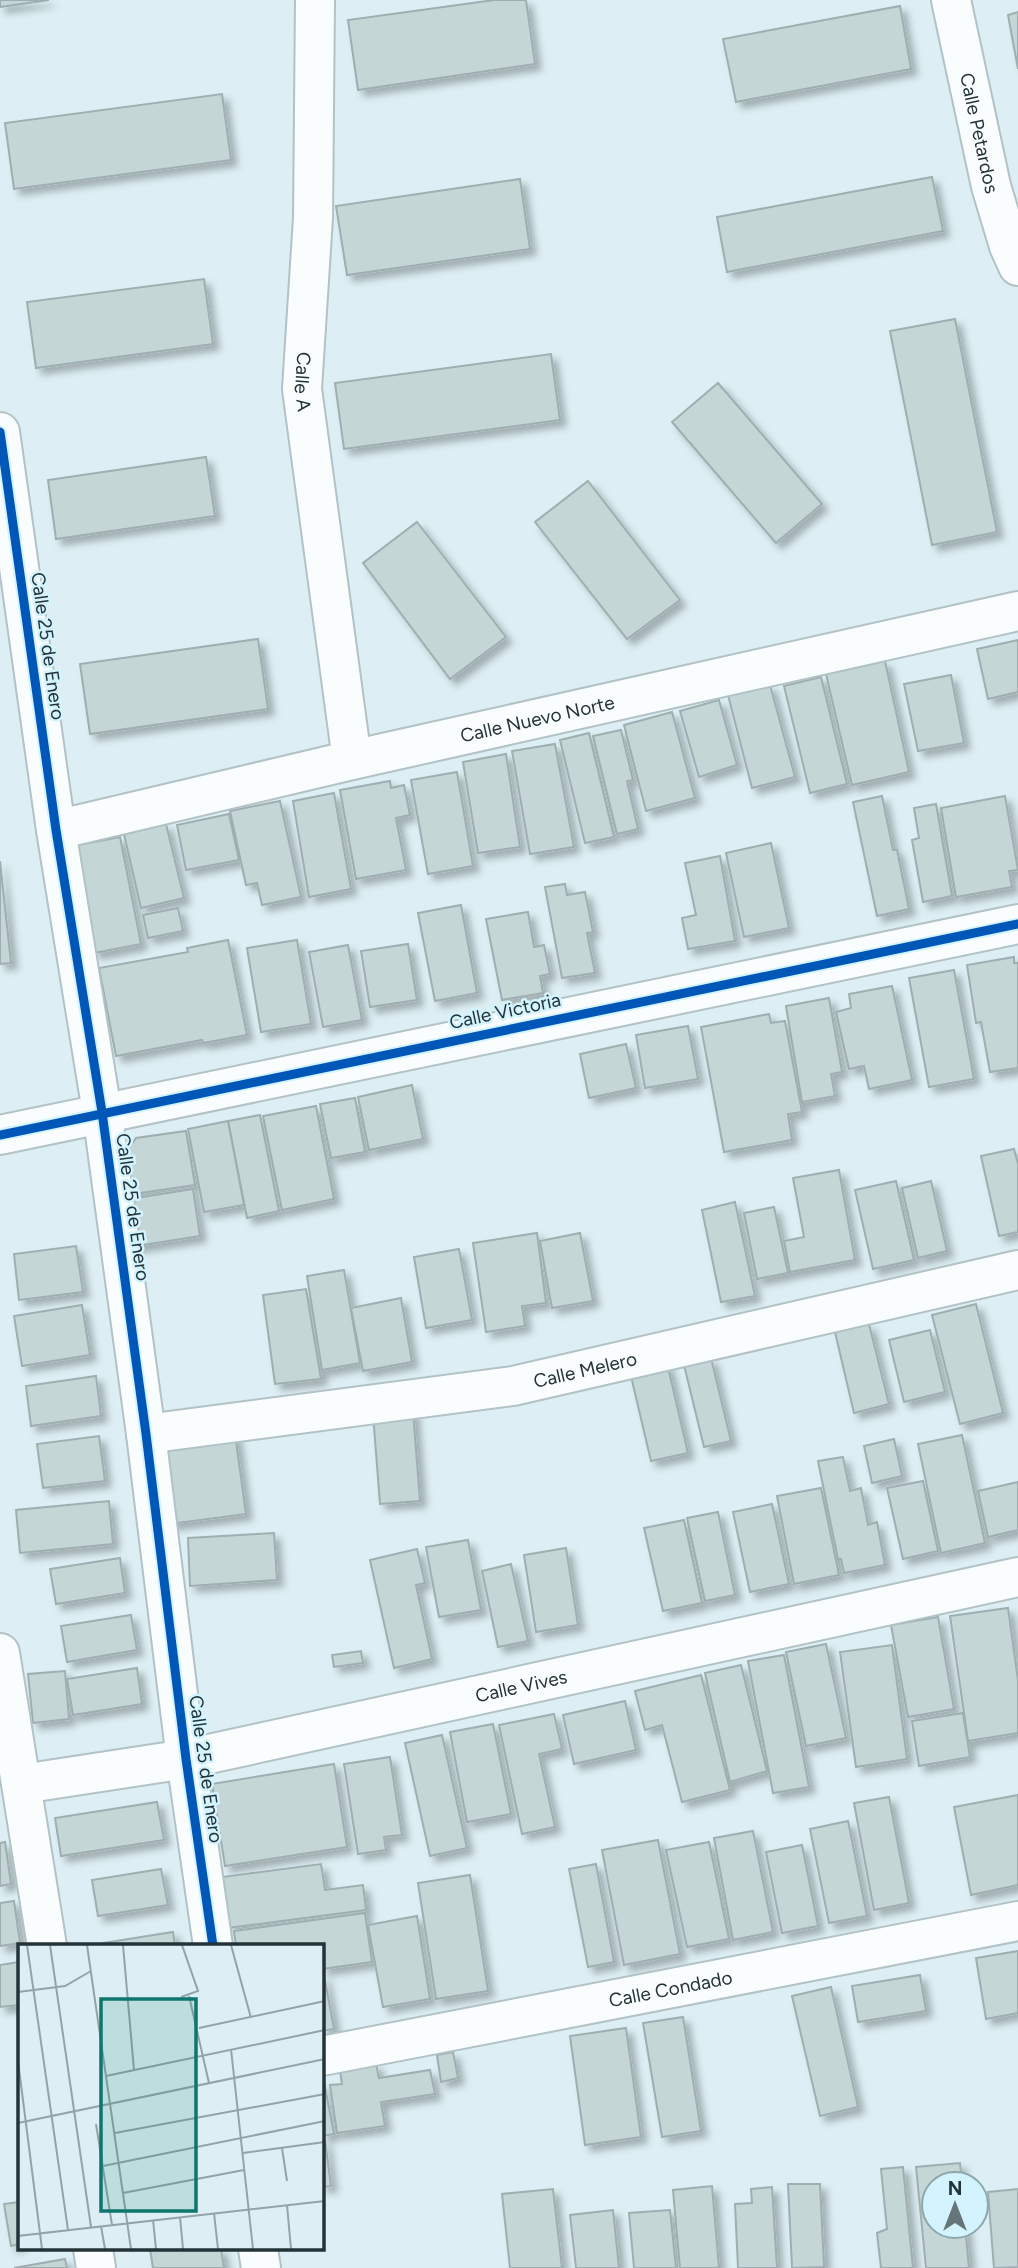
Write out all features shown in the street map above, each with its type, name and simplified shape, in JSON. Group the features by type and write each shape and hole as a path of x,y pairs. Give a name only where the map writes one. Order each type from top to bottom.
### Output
{"street":[{"name":"Calle A","path":"315,0 313,218 302,389 352,760"},
{"name":"Calle Petardos","path":"951,0 991,187 1009,246 1018,265"},
{"name":"Calle 25 de Enero","path":"0,432 56,830 102,1112 213,1944"},
{"name":"Calle Nuevo Norte","path":"56,830 352,760 1018,611"},
{"name":"Calle Victoria","path":"0,1135 1018,924"},
{"name":"Calle Melero","path":"146,1434 513,1386 1018,1270"},
{"name":"Calle Vives","path":"22,1784 186,1759 1018,1577"},
{"path":"0,1653 47,1944"},
{"name":"Calle Condado","path":"324,2056 1018,1921"},
{"path":"93,2250 96,2268"},
{"path":"258,2250 261,2268"}],"building":[{"path":"0,0 49,0 0,7"},
{"path":"494,0 526,0 535,64 358,90 348,20"},
{"path":"900,6 911,69 736,102 723,39"},
{"path":"1018,12 1018,69 1008,15"},
{"path":"222,94 231,160 14,189 5,123"},
{"path":"932,177 943,231 727,272 717,217"},
{"path":"520,179 530,249 347,275 336,206"},
{"path":"204,279 213,344 36,368 27,302"},
{"path":"955,319 997,532 932,545 890,331"},
{"path":"551,354 560,420 344,449 335,383"},
{"path":"718,383 822,504 776,543 672,422"},
{"path":"206,457 215,516 56,539 48,480"},
{"path":"588,481 680,600 627,639 535,522"},
{"path":"417,522 506,637 450,679 363,563"},
{"path":"258,639 268,709 90,734 80,664"},
{"path":"1018,640 1018,692 988,699 977,649"},
{"path":"885,661 909,772 852,785 826,674"},
{"path":"951,675 964,743 918,751 904,684"},
{"path":"821,677 847,784 810,793 784,686"},
{"path":"770,685 795,777 752,788 728,695"},
{"path":"719,700 737,765 699,777 680,711"},
{"path":"672,712 695,798 646,811 624,725"},
{"path":"621,730 633,780 627,781 638,829 617,834 593,736"},
{"path":"589,733 614,837 585,843 560,740"},
{"path":"555,744 574,847 530,854 512,751"},
{"path":"506,754 520,847 478,853 463,762"},
{"path":"457,772 473,866 428,874 411,780"},
{"path":"390,781 391,788 404,785 410,815 396,818 406,870 356,879 340,790"},
{"path":"334,793 351,889 309,897 293,801"},
{"path":"882,796 909,909 877,916 853,802"},
{"path":"1005,796 1018,870 1009,871 1012,887 956,897 941,808"},
{"path":"280,801 301,897 262,905 257,883 246,885 230,811"},
{"path":"936,804 952,896 923,902 912,840 919,838 914,808"},
{"path":"229,814 239,860 186,870 177,825"},
{"path":"166,824 184,898 141,908 124,834"},
{"path":"120,837 141,944 94,953 73,846"},
{"path":"771,843 789,928 744,937 726,853"},
{"path":"720,856 735,941 688,949 682,918 696,915 685,863"},
{"path":"0,861 11,963 0,964"},
{"path":"565,884 567,895 585,892 593,932 587,933 595,973 562,978 545,887"},
{"path":"461,905 477,993 435,1001 418,913"},
{"path":"178,908 183,931 148,938 143,915"},
{"path":"528,912 534,947 544,945 550,974 540,976 543,993 502,1000 486,919"},
{"path":"228,940 247,1035 203,1043 202,1040 116,1056 99,968 188,952 187,948"},
{"path":"297,940 311,1024 261,1032 247,948"},
{"path":"408,944 417,1000 370,1007 361,951"},
{"path":"348,945 362,1020 323,1027 309,952"},
{"path":"1014,957 1014,963 1018,963 1018,1068 990,1072 981,1022 976,1023 967,965"},
{"path":"954,970 974,1079 929,1087 909,978"},
{"path":"892,986 912,1080 869,1089 864,1066 849,1069 836,1012 851,1008 849,994"},
{"path":"829,998 842,1072 831,1074 835,1096 802,1102 786,1006"},
{"path":"769,1014 771,1023 785,1021 802,1112 788,1114 792,1140 724,1152 701,1027"},
{"path":"688,1026 698,1079 645,1088 636,1035"},
{"path":"626,1044 636,1088 589,1098 580,1054"},
{"path":"412,1085 423,1139 369,1150 358,1097"},
{"path":"355,1098 365,1152 331,1158 320,1104"},
{"path":"316,1106 334,1199 282,1210 263,1116"},
{"path":"260,1115 279,1211 247,1218 228,1121"},
{"path":"228,1121 244,1205 204,1212 188,1129"},
{"path":"186,1131 195,1185 127,1195 122,1158 136,1138"},
{"path":"1014,1149 1018,1164 1018,1232 999,1236 981,1156"},
{"path":"839,1170 855,1260 790,1272 784,1241 804,1237 793,1178"},
{"path":"896,1181 914,1260 873,1269 855,1190"},
{"path":"931,1181 947,1251 918,1258 902,1188"},
{"path":"193,1189 200,1236 131,1247 123,1200"},
{"path":"735,1202 755,1296 721,1302 702,1210"},
{"path":"774,1207 788,1273 757,1279 744,1213"},
{"path":"537,1233 546,1303 522,1306 525,1326 486,1332 473,1243"},
{"path":"580,1233 593,1301 552,1308 540,1241"},
{"path":"76,1246 83,1292 19,1300 14,1254"},
{"path":"459,1249 472,1320 426,1328 414,1257"},
{"path":"344,1270 360,1363 322,1370 307,1276"},
{"path":"306,1289 321,1379 275,1384 263,1295"},
{"path":"401,1298 412,1362 363,1371 351,1308"},
{"path":"976,1304 1003,1413 960,1424 932,1315"},
{"path":"82,1305 90,1355 22,1366 14,1316"},
{"path":"869,1324 889,1404 854,1413 835,1332"},
{"path":"930,1330 945,1392 904,1402 889,1340"},
{"path":"711,1358 731,1441 704,1447 684,1365"},
{"path":"667,1363 688,1453 651,1461 630,1372"},
{"path":"96,1376 101,1416 31,1426 26,1386"},
{"path":"413,1411 420,1501 380,1504 373,1414"},
{"path":"235,1434 246,1514 170,1524 159,1444"},
{"path":"962,1435 985,1543 941,1553 918,1444"},
{"path":"99,1436 105,1481 43,1488 37,1444"},
{"path":"894,1439 902,1476 872,1483 864,1446"},
{"path":"843,1457 850,1491 861,1488 868,1525 877,1522 885,1565 844,1573 841,1559 838,1559 818,1461"},
{"path":"923,1481 938,1551 903,1559 887,1488"},
{"path":"1018,1482 1018,1530 988,1537 978,1491"},
{"path":"821,1488 839,1575 794,1584 777,1496"},
{"path":"109,1501 113,1544 20,1553 16,1510"},
{"path":"772,1504 789,1584 750,1592 733,1512"},
{"path":"718,1512 735,1595 705,1601 687,1518"},
{"path":"684,1520 702,1603 663,1611 644,1528"},
{"path":"274,1533 277,1580 190,1586 188,1538"},
{"path":"468,1540 481,1610 439,1617 426,1547"},
{"path":"566,1548 578,1625 536,1632 524,1555"},
{"path":"417,1549 425,1583 416,1585 432,1659 394,1668 370,1560"},
{"path":"120,1558 125,1593 56,1604 50,1569"},
{"path":"511,1564 528,1641 498,1647 482,1571"},
{"path":"1008,1608 1018,1680 1018,1733 968,1741 950,1616"},
{"path":"131,1615 137,1650 67,1662 61,1626"},
{"path":"938,1617 954,1709 908,1717 891,1625"},
{"path":"826,1644 846,1738 806,1746 786,1652"},
{"path":"892,1645 907,1759 856,1767 840,1652"},
{"path":"361,1651 363,1663 334,1667 332,1655"},
{"path":"784,1655 809,1787 773,1793 748,1661"},
{"path":"741,1665 767,1771 730,1782 705,1673"},
{"path":"137,1668 142,1704 73,1715 67,1679"},
{"path":"65,1671 69,1719 33,1723 28,1674"},
{"path":"701,1675 730,1790 682,1802 662,1725 645,1730 635,1691"},
{"path":"625,1701 636,1750 574,1764 563,1715"},
{"path":"963,1713 970,1757 919,1766 912,1721"},
{"path":"554,1714 562,1749 539,1754 555,1827 522,1834 499,1725"},
{"path":"493,1724 511,1814 467,1822 450,1732"},
{"path":"442,1735 467,1848 430,1856 405,1743"},
{"path":"390,1757 402,1835 384,1837 386,1850 358,1854 344,1764"},
{"path":"334,1764 347,1847 225,1866 212,1784"},
{"path":"1018,1795 1018,1885 971,1895 954,1807"},
{"path":"889,1797 909,1903 874,1910 854,1803"},
{"path":"157,1802 164,1840 61,1856 55,1818"},
{"path":"848,1821 867,1916 829,1923 810,1829"},
{"path":"753,1831 773,1932 733,1940 714,1838"},
{"path":"658,1840 680,1954 624,1965 602,1850"},
{"path":"5,1842 11,1884 0,1886 0,1843"},
{"path":"709,1842 729,1939 687,1947 666,1850"},
{"path":"802,1845 818,1926 782,1933 766,1852"},
{"path":"321,1864 325,1890 363,1885 366,1910 228,1928 222,1877"},
{"path":"596,1864 614,1962 588,1967 569,1869"},
{"path":"161,1869 168,1905 98,1916 92,1880"},
{"path":"470,1875 488,1991 436,1999 418,1883"},
{"path":"14,1901 20,1943 0,1946 0,1903"},
{"path":"365,1913 372,1962 324,1969 324,1944 236,1944 234,1931"},
{"path":"417,1916 430,1999 383,2007 368,1925"},
{"path":"173,1932 175,1944 103,1944"},
{"path":"1018,1951 1018,2013 986,2019 976,1958"},
{"path":"18,1962 18,2005 0,2007 0,1965"},
{"path":"324,1975 334,2029 324,2031"},
{"path":"920,1975 926,2011 858,2022 852,1986"},
{"path":"831,1987 858,2107 820,2116 792,1996"},
{"path":"683,2017 701,2131 662,2137 643,2023"},
{"path":"626,2028 641,2137 585,2145 570,2036"},
{"path":"453,2052 458,2078 441,2082 437,2055"},
{"path":"376,2064 379,2078 430,2070 435,2094 381,2102 385,2126 337,2133 330,2085 342,2084 340,2070"},
{"path":"324,2082 334,2134 324,2136"},
{"path":"324,2140 331,2186 324,2187"},
{"path":"960,2163 961,2170 920,2170 920,2207 916,2167"},
{"path":"903,2167 913,2268 881,2268 877,2233 887,2229 881,2169"},
{"path":"788,2184 820,2184 824,2267 792,2268"},
{"path":"712,2186 719,2268 680,2268 673,2190"},
{"path":"772,2187 777,2268 738,2268 735,2204 752,2203 751,2189"},
{"path":"553,2189 562,2268 510,2268 502,2194"},
{"path":"1018,2189 1018,2267 994,2268 990,2192"},
{"path":"18,2202 18,2244 11,2246 4,2204"},
{"path":"613,2210 619,2268 576,2268 570,2215"},
{"path":"670,2210 676,2268 634,2268 629,2213"},
{"path":"923,2240 966,2240 969,2268 926,2268"},
{"path":"150,2250 221,2250 224,2268 153,2268"},
{"path":"65,2259 67,2268 14,2268"}],"cycle path":[{"path":"0,432 56,830 102,1112 213,1944"},
{"path":"0,1135 1018,924"}]}
